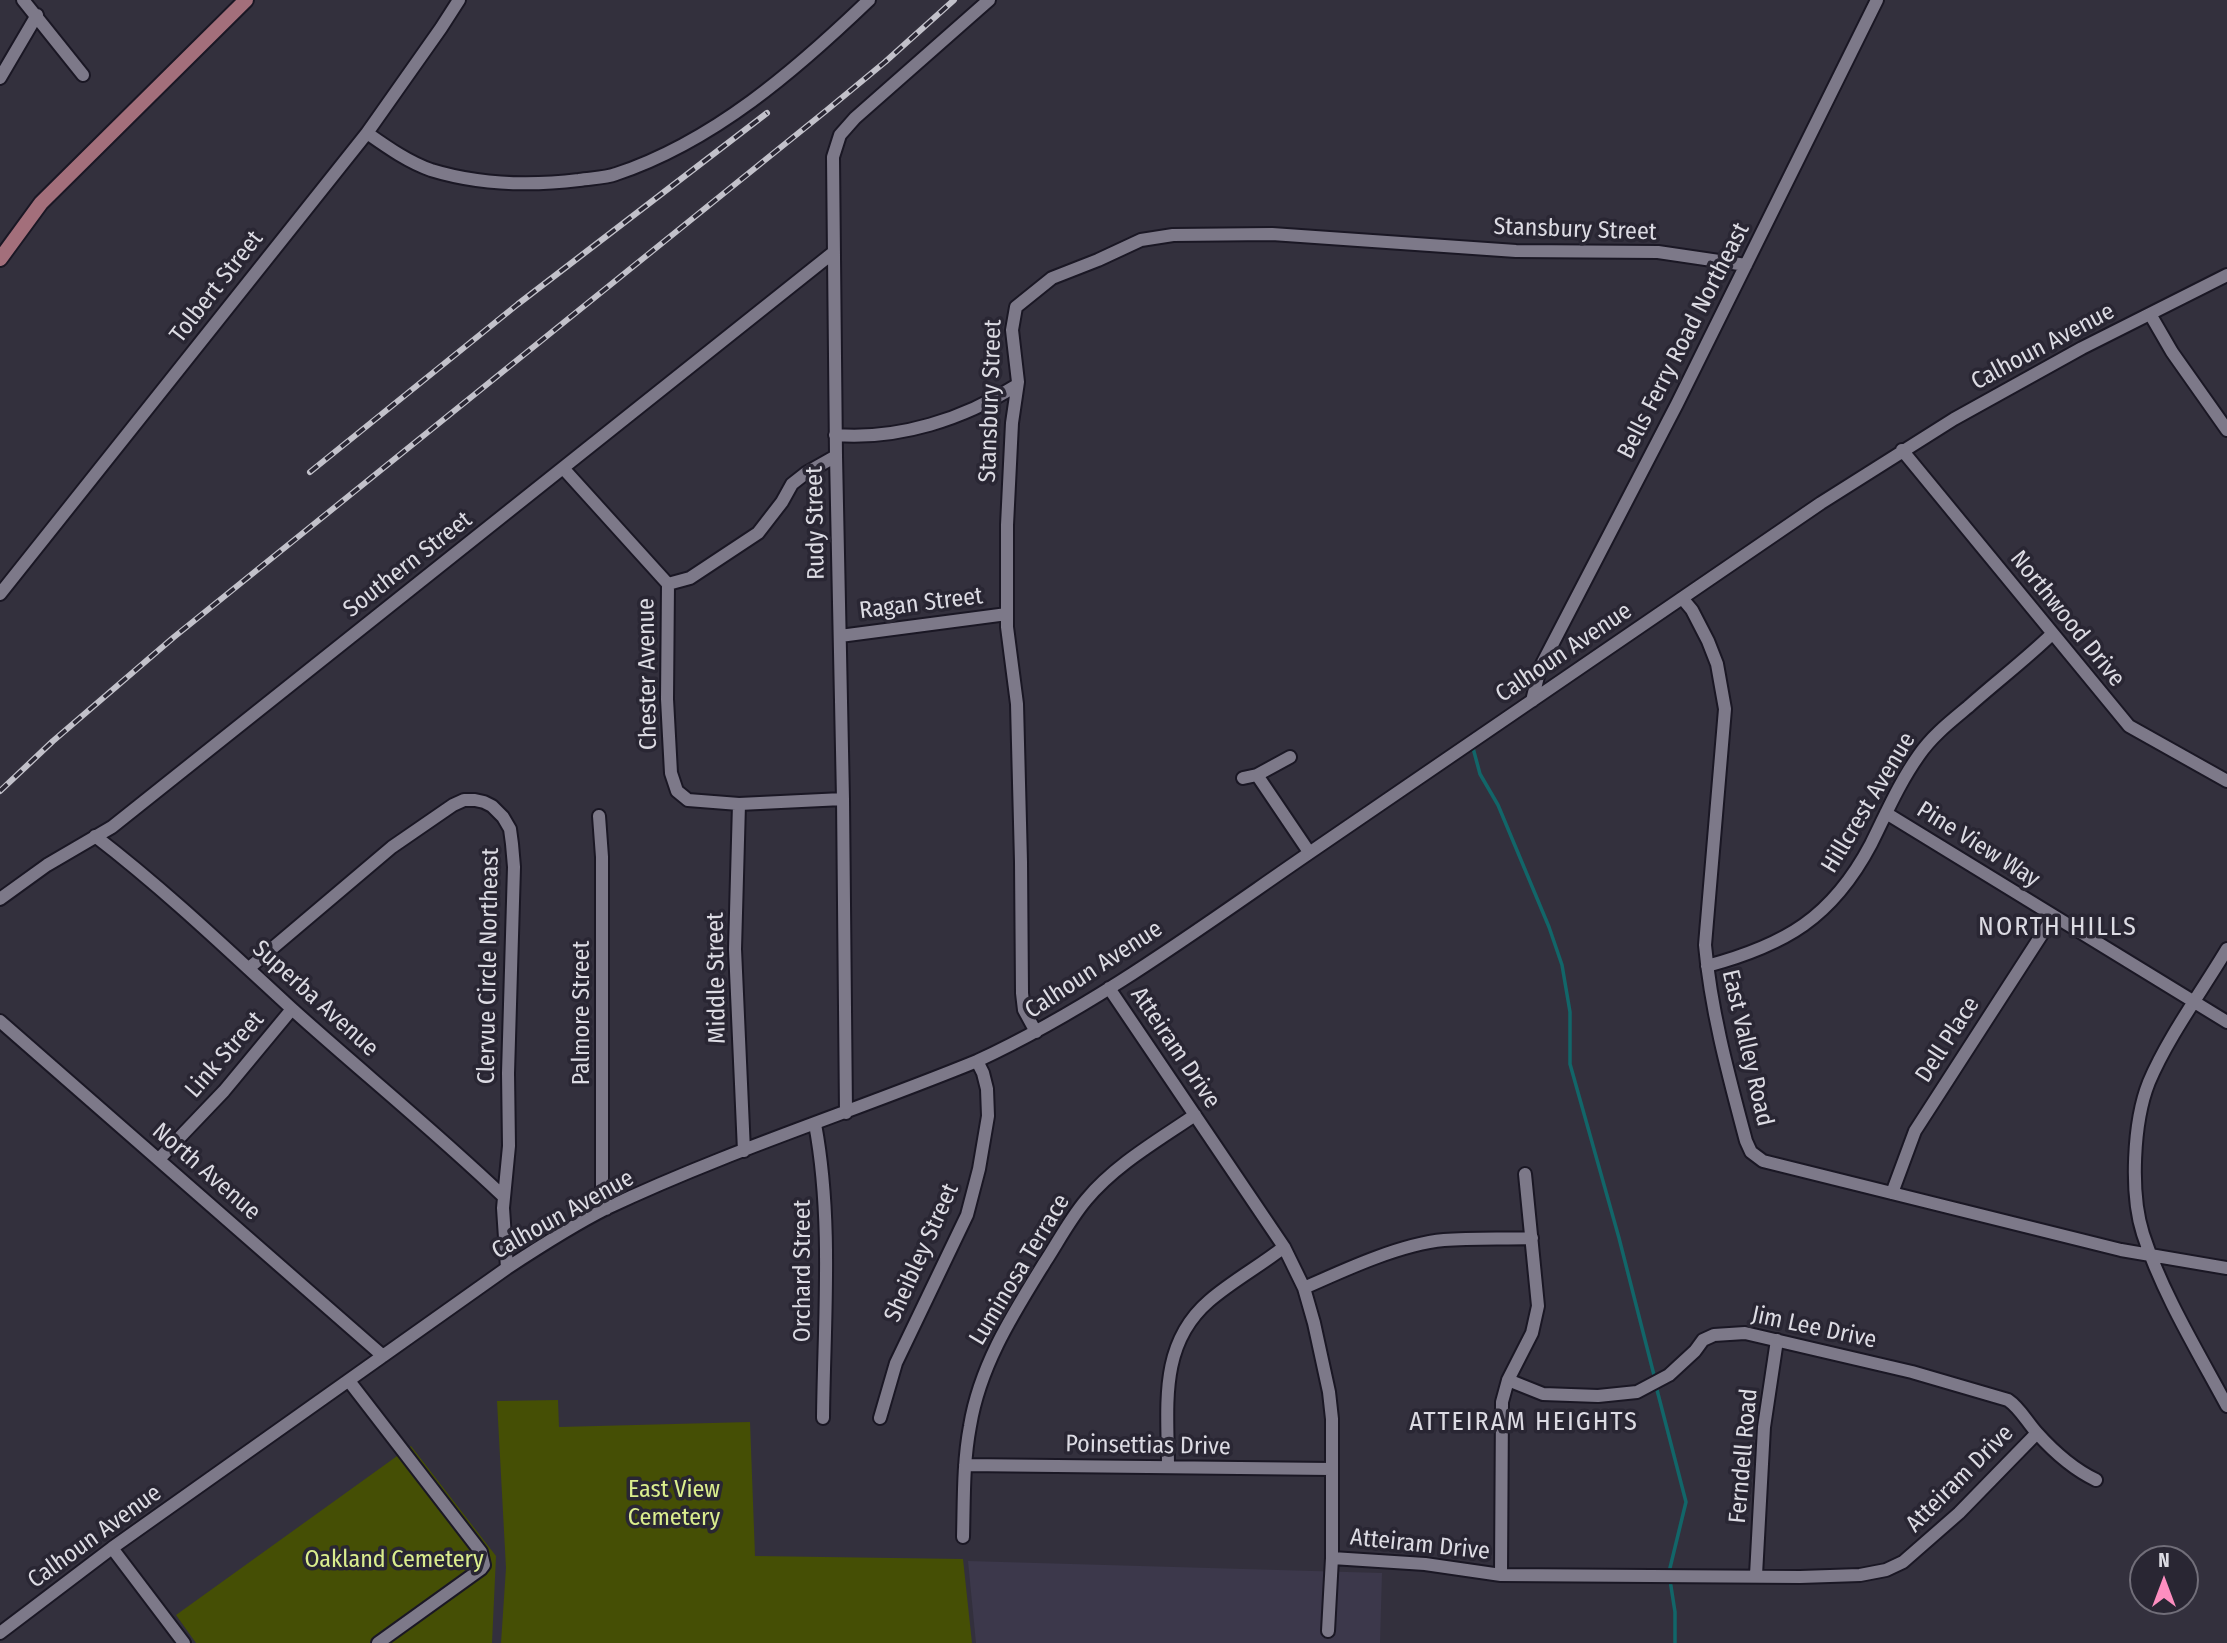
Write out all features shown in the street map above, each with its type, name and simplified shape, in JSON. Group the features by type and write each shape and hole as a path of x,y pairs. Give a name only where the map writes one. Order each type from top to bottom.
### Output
{"main road":[{"path":"0,259 41,203 246,0"}],"street":[{"path":"23,0 83,75"},
{"name":"Tolbert Street","path":"0,594 367,133 459,0"},
{"path":"367,133 401,156 430,170 463,177 508,184 550,183 612,175 650,162 710,129 749,103 797,65 869,0"},
{"name":"Rudy Street","path":"846,1113 833,157 840,135 855,118 989,0"},
{"name":"Bells Ferry Road Northeast","path":"1532,701 1540,668 1677,404 1877,0"},
{"path":"0,78 37,15"},
{"name":"Stansbury Street","path":"1036,1032 1024,1010 1021,993 1017,704 1007,614 1007,525 1012,423 1017,385 1013,330 1016,307 1052,278 1098,261 1141,240 1174,235 1272,234 1516,251 1658,252 1746,265"},
{"name":"Southern Street","path":"0,900 47,865 112,827 834,252"},
{"name":"Calhoun Avenue","path":"0,1633 113,1548 507,1268 606,1209 744,1151 977,1061 1036,1032 1109,988 1902,450 2058,361 2227,275"},
{"path":"2150,314 2172,352 2227,430"},
{"path":"835,435 859,437 924,426 962,413 1017,385"},
{"name":"Northwood Drive","path":"1902,450 2129,726 2227,781"},
{"path":"668,584 691,578 758,533 772,518 792,484 806,472 835,456"},
{"name":"Chester Avenue","path":"563,468 668,584 667,699 671,773 677,791 688,800 739,804"},
{"name":"East Valley Road","path":"1682,598 1709,641 1717,664 1725,709 1705,945 1708,982 1725,1060 1746,1141 1755,1157 2151,1256 2227,1268"},
{"name":"Ragan Street","path":"840,636 1007,614"},
{"name":"Hillcrest Avenue","path":"1707,966 1767,947 1808,922 1829,903 1858,867 1919,755 1936,734 2052,634"},
{"path":"1243,778 1257,775 1290,757"},
{"path":"1257,775 1309,852"},
{"path":"739,804 843,799"},
{"name":"Clervue Circle Northeast","path":"249,968 392,847 434,817 464,800 484,802 503,817 510,829 514,867 508,1073 509,1146 503,1196 507,1268"},
{"name":"Middle Street","path":"739,804 735,949 744,1151"},
{"name":"Pine View Way","path":"1886,813 2227,1022"},
{"name":"Palmore Street","path":"599,816 603,870 602,1191 606,1209"},
{"name":"Superba Avenue","path":"95,836 249,968 292,1009 474,1167 503,1196"},
{"name":"Dell Place","path":"1892,1193 1915,1131 2053,917"},
{"path":"2227,949 2162,1056 2149,1084 2139,1115 2135,1148 2137,1205 2142,1232 2151,1256 2227,1406"},
{"name":"Atteiram Drive","path":"1109,988 1284,1247 1304,1288 1329,1392 1332,1419 1332,1558 1425,1564 1501,1574 1860,1575 1886,1570 1903,1562 1959,1513 2037,1433"},
{"name":"Link Street","path":"159,1159 224,1090 292,1009"},
{"name":"North Avenue","path":"0,1021 383,1356"},
{"name":"Sheibley Street","path":"880,1418 896,1363 967,1215 988,1116 987,1088 977,1061"},
{"name":"Luminosa Terrace","path":"962,1537 970,1423 986,1367 1000,1338 1086,1200 1126,1162 1195,1115"},
{"name":"Orchard Street","path":"814,1124 823,1178 825,1238 823,1418"},
{"path":"1501,1574 1500,1418 1508,1380 1532,1333 1538,1306 1525,1174"},
{"path":"1304,1288 1340,1271 1421,1244 1442,1240 1532,1238"},
{"path":"1168,1467 1169,1372 1182,1335 1192,1319 1209,1301 1284,1247"},
{"name":"Jim Lee Drive","path":"1508,1380 1543,1394 1614,1395 1637,1392 1659,1381 1695,1351 1703,1340 1714,1335 1745,1333 1912,1371 2008,1400 2074,1469 2096,1480"},
{"name":"Ferndell Road","path":"1756,1575 1764,1427 1777,1340"},
{"path":"349,1381 481,1552 484,1564 481,1569 378,1643"},
{"name":"Poinsettias Drive","path":"965,1465 1331,1469"},
{"path":"113,1548 184,1643"},
{"path":"1328,1631 1332,1558"}],"shaded area":[{"path":"968,1561 1382,1573 1380,1643 976,1643"}],"green space":[{"name":"East View Cemetery","path":"558,1400 559,1427 750,1422 755,1556 963,1559 972,1643 501,1643 506,1568 497,1401"},
{"name":"Oakland Cemetery","path":"411,1446 496,1556 492,1643 196,1643 176,1615"}],"waterway":[{"path":"1475,745 1473,748 1480,774 1498,805 1562,965 1570,1012 1570,1064 1655,1379"},
{"path":"1656,1386 1686,1502 1669,1572"},
{"path":"1670,1580 1675,1612 1675,1643"}],"railway":[{"path":"0,791 53,741 174,637 827,110 954,0"},
{"path":"310,472 518,304 767,113"}],"district":[{"name":"NORTH HILLS","path":"2058,928"},
{"name":"ATTEIRAM HEIGHTS","path":"1524,1423"}]}
